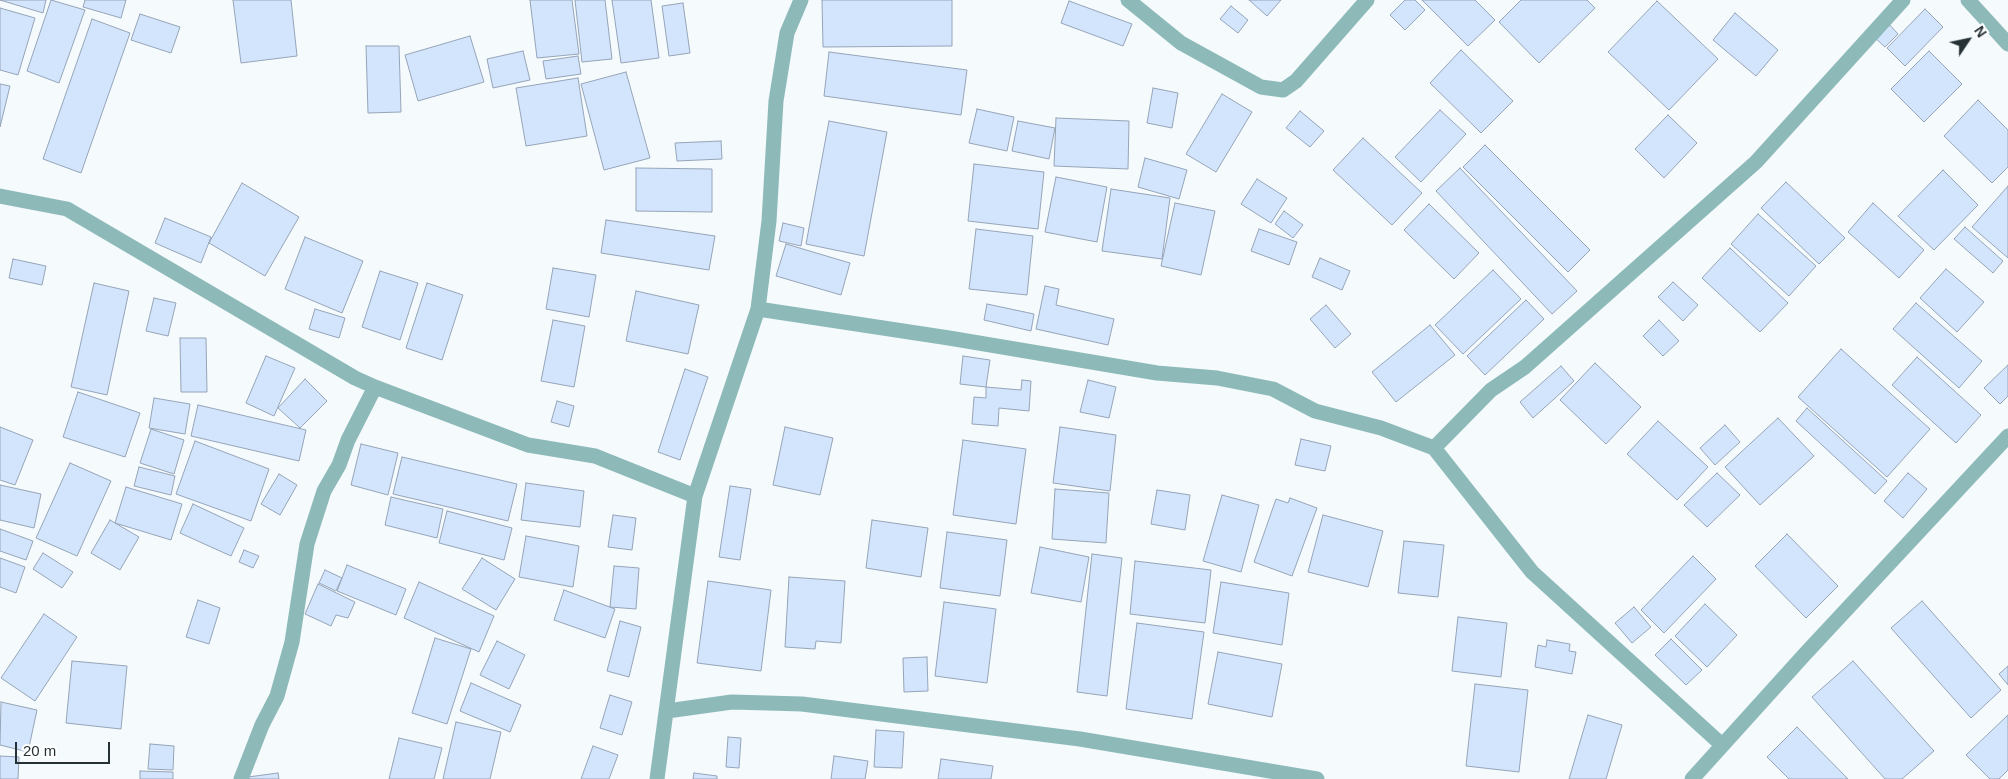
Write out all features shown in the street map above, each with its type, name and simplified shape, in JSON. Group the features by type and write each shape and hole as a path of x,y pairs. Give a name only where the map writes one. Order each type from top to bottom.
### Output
{"street":[{"path":"657,779 695,496 758,309 769,221 776,101 787,33 801,0"},
{"path":"1128,0 1182,43 1261,87 1283,90 1296,81 1367,0"},
{"path":"1434,448 1491,390 1525,367 1756,162 1903,0"},
{"path":"1968,0 2008,44"},
{"path":"0,196 66,209 355,378 375,387 528,445 595,456 695,496"},
{"path":"758,309 949,338 1157,373 1217,378 1273,389 1315,411 1381,428 1434,448 1532,572 1722,745"},
{"path":"241,779 262,725 277,696 292,642 307,544 324,491 339,464 348,440 375,387"},
{"path":"1692,779 2008,436"},
{"path":"667,711 732,702 802,704 1080,739 1317,779"}],"building":[{"path":"0,0 46,0 43,13"},
{"path":"51,0 85,10 59,83 27,71"},
{"path":"85,0 126,0 121,18 83,7"},
{"path":"233,0 291,0 297,56 241,63"},
{"path":"530,0 572,0 579,54 537,58"},
{"path":"575,0 605,0 612,59 582,62"},
{"path":"612,0 651,0 659,58 621,63"},
{"path":"822,0 952,0 952,46 823,47"},
{"path":"1249,0 1281,0 1267,16"},
{"path":"1405,0 1415,0 1425,10 1405,30 1390,15"},
{"path":"1422,0 1475,0 1495,20 1468,46"},
{"path":"1521,0 1587,0 1595,8 1539,63 1499,22"},
{"path":"1069,1 1132,24 1123,46 1061,23"},
{"path":"1657,1 1718,59 1669,110 1608,52"},
{"path":"683,3 690,53 669,56 662,6"},
{"path":"1231,6 1248,20 1238,33 1220,19"},
{"path":"0,8 35,18 18,75 0,70"},
{"path":"1925,9 1943,27 1905,66 1887,48"},
{"path":"1735,13 1778,50 1756,76 1713,40"},
{"path":"140,14 180,27 171,53 131,40"},
{"path":"92,19 130,33 81,173 43,159"},
{"path":"1888,23 1898,34 1885,47 1874,37"},
{"path":"470,36 484,82 418,101 405,55"},
{"path":"366,46 399,46 401,112 368,113"},
{"path":"1461,50 1513,101 1481,133 1430,83"},
{"path":"523,51 530,80 493,88 487,59"},
{"path":"1929,51 1962,84 1924,122 1891,89"},
{"path":"829,52 967,70 961,115 824,96"},
{"path":"578,56 581,74 546,79 543,61"},
{"path":"626,72 650,158 604,170 581,84"},
{"path":"578,78 587,136 526,146 516,88"},
{"path":"0,84 10,86 0,127"},
{"path":"1153,88 1178,93 1172,128 1147,123"},
{"path":"1222,94 1252,112 1216,172 1186,154"},
{"path":"1978,100 2008,130 2008,167 1992,183 1944,136"},
{"path":"977,109 1014,117 1007,151 969,143"},
{"path":"1440,110 1466,134 1421,182 1395,157"},
{"path":"1300,111 1324,131 1310,147 1286,128"},
{"path":"1668,115 1697,143 1664,178 1635,149"},
{"path":"1056,118 1129,121 1128,169 1054,166"},
{"path":"829,121 887,132 864,256 806,244"},
{"path":"1018,121 1055,128 1049,159 1012,151"},
{"path":"1363,138 1422,193 1392,225 1333,170"},
{"path":"721,141 722,159 677,161 675,143"},
{"path":"1485,145 1590,250 1568,272 1463,167"},
{"path":"1145,158 1187,170 1179,199 1138,187"},
{"path":"974,164 1044,172 1038,229 968,221"},
{"path":"636,168 712,169 712,212 636,211"},
{"path":"1460,168 1577,291 1552,314 1436,191"},
{"path":"1943,170 1978,205 1934,250 1898,216"},
{"path":"1056,177 1107,187 1097,242 1045,232"},
{"path":"1257,179 1287,198 1271,223 1241,204"},
{"path":"1786,182 1845,238 1819,264 1761,208"},
{"path":"242,183 299,217 265,276 209,243"},
{"path":"2008,186 2008,258 1972,227"},
{"path":"1111,189 1170,198 1162,259 1102,251"},
{"path":"1175,203 1215,211 1201,275 1161,266"},
{"path":"1873,203 1924,250 1899,278 1848,232"},
{"path":"1429,204 1479,253 1454,279 1404,230"},
{"path":"1284,211 1303,225 1293,238 1275,224"},
{"path":"1758,214 1816,266 1789,296 1731,244"},
{"path":"165,218 211,237 201,263 155,243"},
{"path":"606,220 715,236 709,270 601,253"},
{"path":"783,223 804,228 801,246 779,241"},
{"path":"1965,227 2003,261 1993,273 1954,239"},
{"path":"976,229 1033,236 1027,295 969,289"},
{"path":"1259,229 1297,242 1289,265 1251,251"},
{"path":"305,237 363,261 342,313 285,289"},
{"path":"786,244 850,263 841,295 776,276"},
{"path":"1730,248 1788,303 1760,332 1702,278"},
{"path":"1320,258 1350,271 1342,290 1312,277"},
{"path":"13,259 46,266 42,285 9,278"},
{"path":"553,268 596,275 589,317 546,309"},
{"path":"1946,269 1984,302 1957,332 1920,298"},
{"path":"1493,270 1521,299 1463,354 1435,325"},
{"path":"380,271 418,283 400,340 362,327"},
{"path":"1673,282 1698,305 1683,321 1658,297"},
{"path":"94,283 129,291 107,395 71,387"},
{"path":"427,283 463,295 442,360 406,348"},
{"path":"1045,286 1059,289 1056,305 1114,319 1108,345 1036,329"},
{"path":"636,291 699,305 688,354 626,341"},
{"path":"154,298 176,303 168,336 146,331"},
{"path":"1526,300 1544,319 1485,375 1467,356"},
{"path":"1916,303 1982,361 1959,388 1893,329"},
{"path":"987,304 1034,314 1031,331 984,320"},
{"path":"1326,305 1351,334 1335,348 1310,319"},
{"path":"315,309 345,318 339,338 309,329"},
{"path":"553,320 585,326 574,387 541,381"},
{"path":"1659,320 1679,341 1663,356 1643,336"},
{"path":"1430,325 1455,355 1396,402 1372,372"},
{"path":"180,338 206,338 207,392 181,392"},
{"path":"1841,349 1930,429 1887,477 1798,397"},
{"path":"266,356 295,368 274,416 246,403"},
{"path":"963,356 990,360 986,387 960,384"},
{"path":"1917,357 1981,415 1956,443 1892,385"},
{"path":"1595,363 1641,407 1606,444 1560,400"},
{"path":"2008,365 2008,396 2000,404 1984,388"},
{"path":"1561,366 1574,381 1533,418 1520,402"},
{"path":"685,369 708,377 680,460 658,452"},
{"path":"305,379 327,401 300,428 278,408"},
{"path":"1022,380 1031,381 1029,411 999,408 998,426 972,424 974,397 986,398 986,387 1021,390"},
{"path":"1088,380 1116,387 1109,418 1080,412"},
{"path":"78,392 140,413 125,457 63,437"},
{"path":"154,398 190,404 185,434 149,428"},
{"path":"557,401 574,406 569,427 551,422"},
{"path":"198,405 306,430 299,461 191,436"},
{"path":"1807,408 1887,481 1875,494 1796,421"},
{"path":"1778,418 1814,456 1760,505 1725,467"},
{"path":"1658,421 1708,467 1677,500 1627,454"},
{"path":"1725,425 1740,442 1715,465 1700,448"},
{"path":"0,427 33,440 15,485 0,480"},
{"path":"785,427 833,438 820,495 773,485"},
{"path":"1060,427 1116,435 1110,491 1053,483"},
{"path":"151,429 184,440 174,474 140,463"},
{"path":"1301,439 1331,446 1325,471 1295,465"},
{"path":"963,440 1026,449 1016,524 953,515"},
{"path":"195,441 269,469 251,521 176,494"},
{"path":"361,444 398,453 388,495 351,485"},
{"path":"402,457 517,484 508,521 393,494"},
{"path":"70,463 111,481 77,556 36,538"},
{"path":"139,467 175,476 171,495 134,486"},
{"path":"1717,473 1740,495 1707,527 1684,505"},
{"path":"1908,473 1927,489 1903,518 1884,501"},
{"path":"279,474 297,485 280,515 261,504"},
{"path":"526,483 584,491 580,527 521,520"},
{"path":"0,485 41,494 34,528 0,520"},
{"path":"730,486 751,489 740,560 719,557"},
{"path":"126,487 182,504 171,540 115,523"},
{"path":"1055,489 1109,493 1106,543 1052,539"},
{"path":"1157,490 1190,495 1185,530 1151,524"},
{"path":"1222,495 1259,505 1241,572 1203,561"},
{"path":"391,497 443,509 437,538 385,525"},
{"path":"1290,498 1317,508 1292,576 1254,562 1276,499 1288,503"},
{"path":"193,504 244,528 231,556 180,533"},
{"path":"447,511 512,528 504,560 439,543"},
{"path":"613,515 636,518 632,550 608,547"},
{"path":"1323,515 1383,531 1368,587 1308,572"},
{"path":"110,520 139,537 120,570 91,553"},
{"path":"872,520 928,528 921,577 866,568"},
{"path":"0,529 33,541 26,560 0,551"},
{"path":"947,532 1007,540 1000,596 940,588"},
{"path":"1787,534 1838,586 1806,618 1755,566"},
{"path":"526,536 579,546 573,587 519,577"},
{"path":"1404,541 1444,545 1438,597 1398,593"},
{"path":"1040,547 1089,557 1081,602 1031,593"},
{"path":"244,550 259,556 253,568 239,562"},
{"path":"43,553 73,572 62,588 33,569"},
{"path":"1092,554 1122,558 1107,696 1077,692"},
{"path":"1693,556 1716,579 1664,633 1641,610"},
{"path":"0,558 25,567 16,593 0,587"},
{"path":"482,558 515,579 496,610 462,589"},
{"path":"1135,561 1211,570 1205,623 1130,614"},
{"path":"347,565 406,589 396,615 337,591"},
{"path":"614,566 639,568 636,609 610,607"},
{"path":"325,570 342,578 336,591 319,583"},
{"path":"789,577 845,581 841,643 816,641 815,649 785,647"},
{"path":"708,581 771,590 761,671 697,663"},
{"path":"419,582 494,616 479,652 404,618"},
{"path":"1221,582 1289,593 1282,645 1213,633"},
{"path":"318,584 355,602 348,618 336,615 331,626 305,614"},
{"path":"564,590 615,609 605,638 554,620"},
{"path":"198,600 220,608 209,644 186,637"},
{"path":"1922,601 2001,690 1971,718 1891,628"},
{"path":"944,602 996,609 987,683 935,676"},
{"path":"1705,604 1737,635 1707,667 1675,636"},
{"path":"1634,607 1651,627 1632,643 1615,623"},
{"path":"44,614 77,637 35,701 1,678"},
{"path":"1458,617 1507,623 1501,677 1452,671"},
{"path":"620,621 641,627 629,677 607,671"},
{"path":"1137,623 1204,632 1192,719 1126,709"},
{"path":"435,638 471,649 447,724 412,713"},
{"path":"1671,639 1702,670 1686,685 1655,655"},
{"path":"1547,640 1570,644 1569,651 1576,652 1572,674 1535,667 1538,645 1546,647"},
{"path":"497,641 525,655 509,689 480,675"},
{"path":"1218,652 1282,664 1272,717 1208,704"},
{"path":"927,657 928,691 904,692 903,658"},
{"path":"72,661 127,666 121,729 66,723"},
{"path":"1853,661 1934,751 1902,779 1885,779 1812,697"},
{"path":"2008,666 2008,685 1999,674"},
{"path":"471,683 521,705 510,732 460,711"},
{"path":"1475,684 1528,690 1519,772 1466,766"},
{"path":"610,695 632,702 622,735 600,728"},
{"path":"1,702 37,710 28,752 0,745"},
{"path":"1588,715 1622,725 1606,779 1569,779"},
{"path":"2008,715 2008,770 1999,779 1990,779 1966,755"},
{"path":"456,722 501,732 490,779 443,779"},
{"path":"1797,727 1848,779 1789,779 1767,757"},
{"path":"876,730 904,732 902,768 874,767"},
{"path":"728,737 741,738 739,768 726,767"},
{"path":"399,738 442,748 434,779 389,779"},
{"path":"150,744 174,746 173,770 148,769"},
{"path":"593,746 618,755 609,779 581,779"},
{"path":"0,756 19,757 18,779 0,779"},
{"path":"834,756 868,761 865,779 831,779"},
{"path":"941,759 993,766 991,779 938,779"},
{"path":"140,771 173,772 173,779 140,779"},
{"path":"278,773 279,779 249,779 248,777"},
{"path":"694,773 717,776 717,779 693,779"}]}
